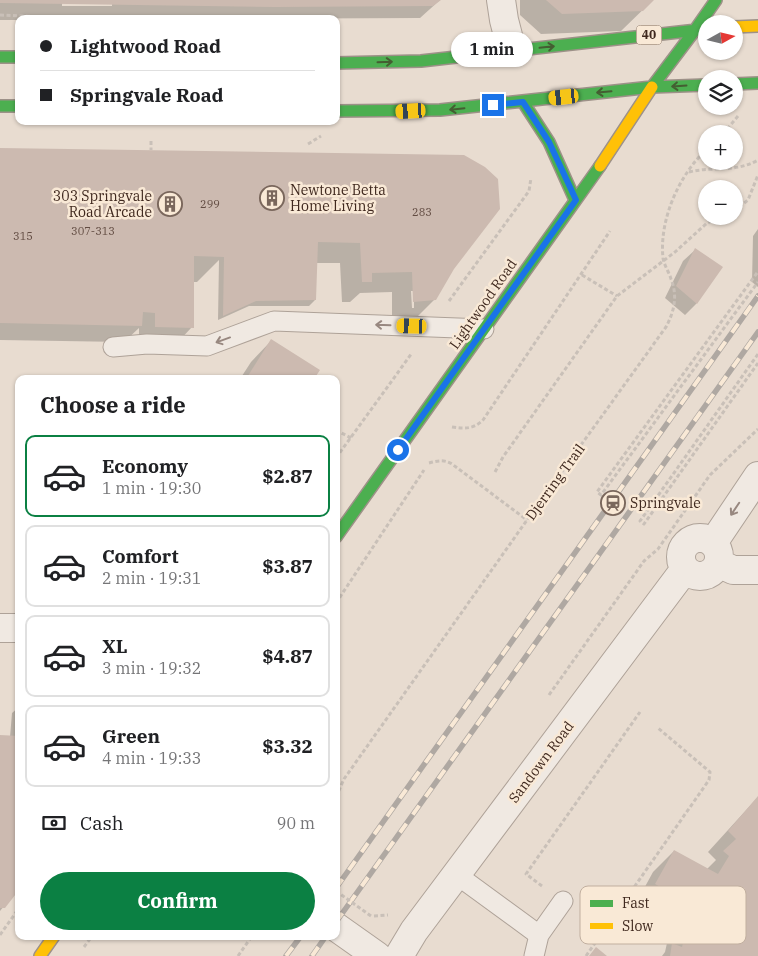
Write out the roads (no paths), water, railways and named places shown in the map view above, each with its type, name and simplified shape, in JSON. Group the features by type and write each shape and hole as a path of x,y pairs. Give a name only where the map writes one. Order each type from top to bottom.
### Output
{"main road":[{"name":"Lightwood Road","path":"708,15 716,0"},
{"path":"743,27 758,26"},
{"name":"40","path":"340,63 421,61 698,30"},
{"name":"Lightwood Road","path":"340,531 576,200 652,88 698,34"},
{"path":"0,57 15,57"},
{"path":"743,84 758,83"},
{"path":"340,112 440,110 652,88 698,85"},
{"path":"523,102 549,142 576,200"},
{"path":"0,106 15,106"},
{"path":"40,956 51,940"}],"street":[{"path":"501,0 512,51"},
{"path":"758,476 716,553 733,570 758,570"},
{"name":"Sandown Road","path":"399,956 414,931 685,569 690,574 697,576 709,574 716,553"},
{"path":"0,628 15,628"},
{"path":"341,930 377,956"}],"lane":[{"path":"113,347 146,344 206,346 274,321 484,329"},
{"path":"457,875 539,935"},
{"path":"534,956 539,935 563,901"}],"railway":[{"path":"340,882 758,296"},
{"path":"340,916 758,332"},
{"path":"286,956 298,940"},
{"path":"312,956 323,940"}],"place":[{"name":"Newtone Betta Home Living","path":"272,198"},
{"name":"303 Springvale Road Arcade","path":"170,204"},
{"name":"Springvale","path":"613,503"}]}
